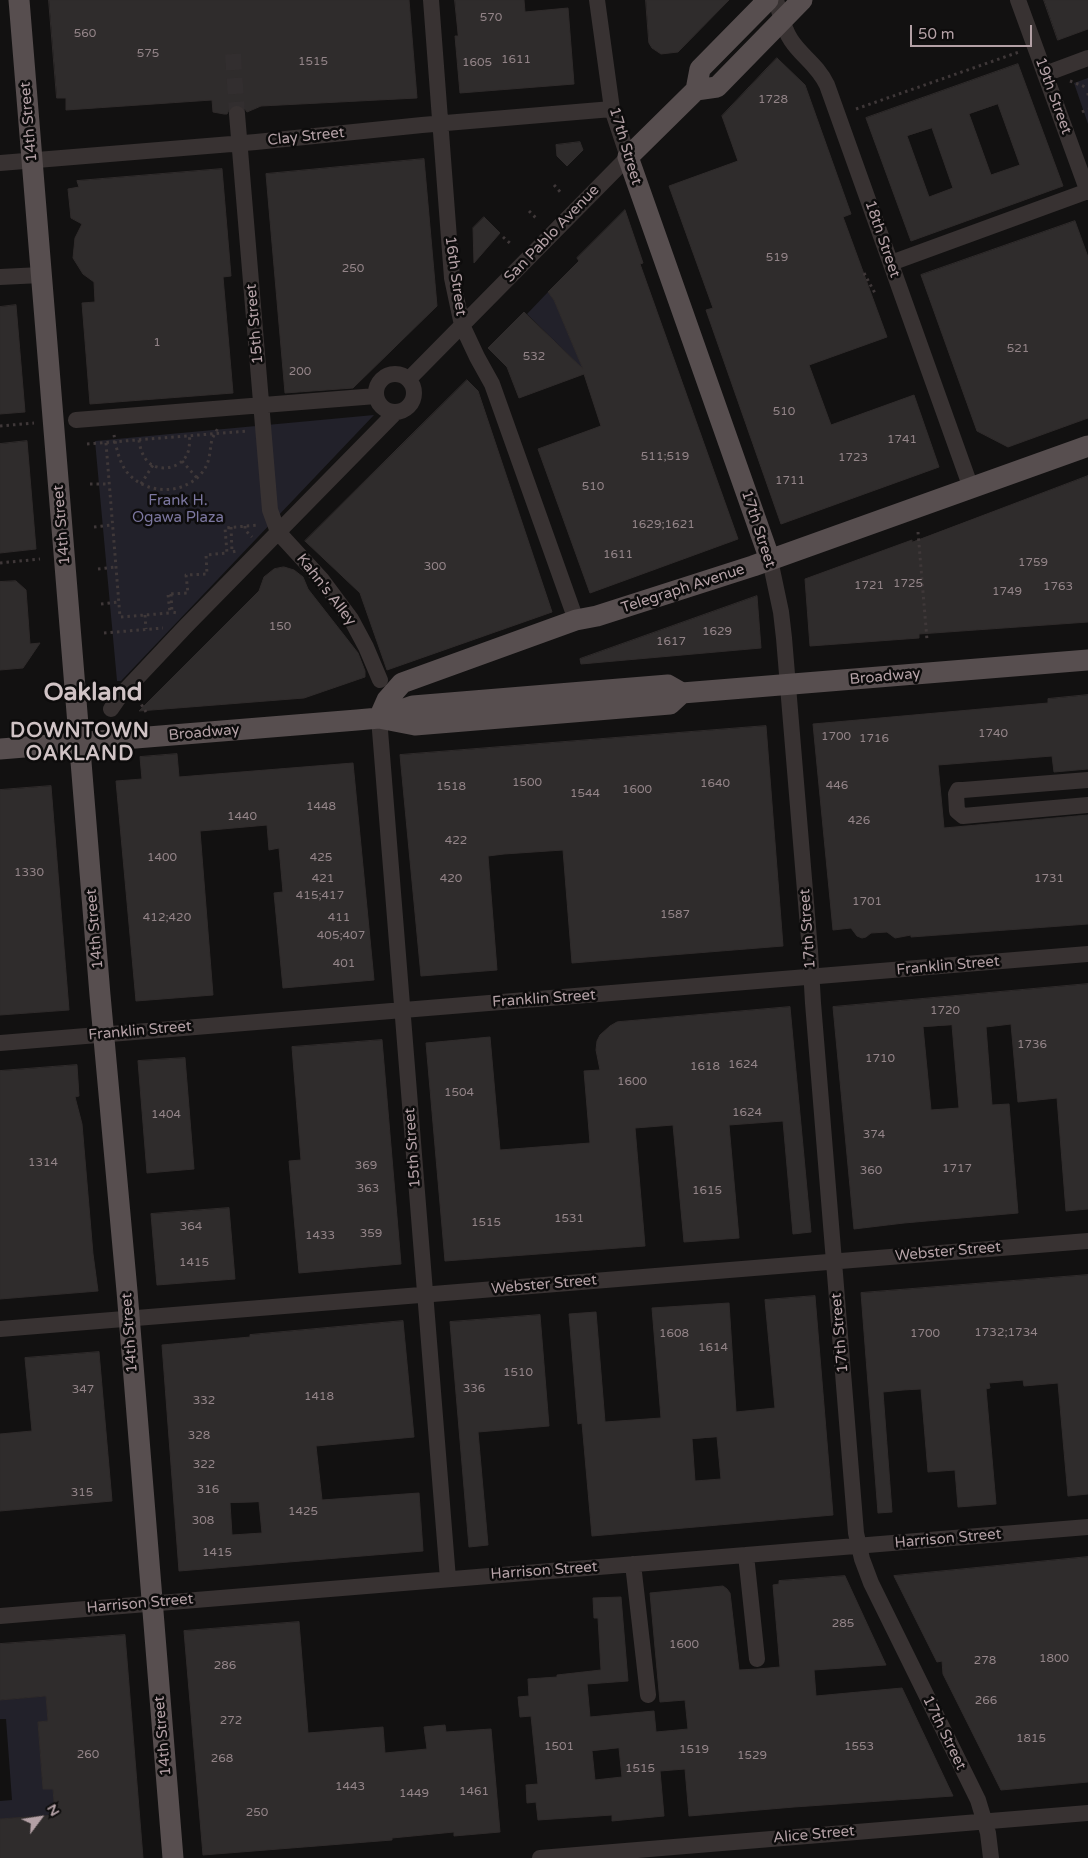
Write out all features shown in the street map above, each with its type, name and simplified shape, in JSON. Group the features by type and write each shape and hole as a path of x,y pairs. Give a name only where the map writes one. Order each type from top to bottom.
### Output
{"main road":[{"name":"14th Street","path":"19,0 173,1858"},
{"name":"San Pablo Avenue","path":"628,157 696,90 700,69 768,0"},
{"path":"696,90 717,87 802,0"},
{"name":"17th Street","path":"628,157 770,560"},
{"name":"Telegraph Avenue","path":"379,718 387,700 402,683 576,620 597,616 770,560 1088,446"},
{"name":"Broadway","path":"0,749 379,718 413,706 668,685 682,693 1088,660"}],"street":[{"name":"16th Street","path":"431,0 452,278 462,325 492,384 576,620"},
{"name":"17th Street","path":"598,0 612,109 628,157"},
{"name":"18th Street","path":"776,0 782,21 791,41 816,67 828,85 971,488"},
{"name":"19th Street","path":"1018,0 1088,192"},
{"path":"1045,74 1088,58"},
{"name":"Clay Street","path":"0,163 612,109"},
{"name":"15th Street","path":"237,114 270,510 278,532"},
{"name":"San Pablo Avenue","path":"409,379 628,157"},
{"path":"891,263 1088,192"},
{"path":"0,277 42,275"},
{"path":"389,374 400,374 409,379 414,390 412,402 403,410 396,412 386,410 378,402 376,396 377,386 389,374"},
{"path":"76,420 376,396"},
{"path":"117,698 396,412"},
{"name":"Kahn's Alley","path":"278,532 312,567 342,606 366,647 380,680"},
{"name":"17th Street","path":"770,560 781,612 788,684 854,1512 859,1546 871,1584 978,1800 985,1822 991,1858"},
{"name":"15th Street","path":"379,718 448,1579"},
{"path":"1088,780 958,790 956,794 957,811 962,816 1088,805"},
{"name":"Franklin Street","path":"0,1043 1088,954"},
{"name":"Webster Street","path":"0,1329 1088,1241"},
{"name":"Harrison Street","path":"0,1616 1088,1527"},
{"path":"746,1555 757,1659"},
{"path":"633,1564 648,1695"},
{"name":"Alice Street","path":"540,1858 1088,1813"}],"path":[{"path":"856,109 1019,52"},
{"path":"1070,81 1088,88"},
{"path":"1088,93 1088,98"},
{"path":"1082,112 1088,109"},
{"path":"554,185 562,194"},
{"path":"529,211 537,219"},
{"path":"503,237 512,245"},
{"path":"864,273 876,295"},
{"path":"0,426 34,424"},
{"path":"114,435 122,464 133,479 150,488 169,490 186,486 197,478 210,457 212,439 219,426"},
{"path":"87,444 251,431 251,439"},
{"path":"138,440 142,454 152,465 169,468 177,465 188,451 190,436"},
{"path":"106,443 120,618 170,613 168,594 188,593"},
{"path":"182,460 197,478"},
{"path":"141,484 152,465"},
{"path":"90,484 109,484"},
{"path":"227,558 225,528 245,528 258,525 257,518"},
{"path":"94,527 112,525"},
{"path":"231,528 232,552 238,551 249,562"},
{"path":"918,532 927,640"},
{"path":"207,579 206,555 227,553"},
{"path":"0,563 40,559"},
{"path":"98,569 116,567"},
{"path":"188,601 186,575 207,574"},
{"path":"101,604 118,602"},
{"path":"144,615 146,629"},
{"path":"104,632 186,626"}],"green space":[{"path":"1088,78 1088,124 1074,83"},
{"path":"548,292 554,300 583,369 527,314"},
{"name":"Frank H. Ogawa Plaza","path":"374,415 121,681 117,681 95,441"},
{"path":"46,1696 48,1721 38,1722 43,1789 53,1789 55,1815 0,1819 0,1801 12,1800 6,1719 0,1719 0,1700"}],"building":[{"path":"49,0 409,0 417,98 261,106 247,112 242,105 236,104 231,106 227,114 213,112 212,100 66,110 66,98 57,98"},
{"path":"455,0 524,0 525,12 568,8 574,84 460,93 455,36 458,36"},
{"path":"646,0 729,0 678,52 661,54 652,48 649,43"},
{"path":"1044,0 1088,0 1088,29 1058,40"},
{"path":"777,58 805,85 851,214 843,217 887,337 809,365 831,425 914,395 939,467 781,524 706,310 713,308 669,186 738,161 722,116"},
{"path":"1018,64 1063,186 911,241 866,118","holes":["998,104 1020,165 991,175 969,114","932,128 953,188 929,197 907,136"]},
{"path":"580,142 583,150 567,166 557,156 556,145"},
{"path":"424,159 437,306 353,388 285,393 266,174"},
{"path":"222,169 231,276 223,277 233,393 90,404 82,303 95,302 94,282 83,274 73,258 75,238 82,224 71,218 68,189 79,187 77,181"},
{"path":"625,210 643,263 640,264 738,539 590,593 538,449 601,426 584,374 519,398 507,367 488,348 524,312 583,369 554,300 548,292 579,261 577,258"},
{"path":"484,217 500,233 474,263 473,228"},
{"path":"1075,221 1088,257 1088,418 1008,447 977,431 921,275"},
{"path":"16,305 25,412 0,414 0,307"},
{"path":"467,380 478,391 552,612 387,670 360,593 305,541"},
{"path":"27,441 36,549 0,553 0,444"},
{"path":"1088,476 1088,622 919,634 919,638 810,646 805,579 912,540 912,542"},
{"path":"284,567 294,570 303,577 308,589 358,653 365,671 365,677 304,698 139,711 259,591 264,577 274,569"},
{"path":"16,581 26,590 30,644 40,643 23,668 0,670 0,582"},
{"path":"757,596 761,648 581,664 580,659"},
{"path":"1088,695 1088,769 1054,772 1052,756 938,765 944,828 1088,815 1088,924 911,937 911,935 895,938 887,932 871,933 862,938 857,936 851,928 833,930 813,724 1048,703 1048,699"},
{"path":"766,726 783,946 572,963 563,850 504,854 488,856 497,970 421,976 400,755"},
{"path":"177,754 179,777 353,763 374,980 283,988 274,893 283,892 279,848 269,850 267,825 200,831 213,995 136,1001 116,781 142,779 140,757"},
{"path":"51,786 69,1010 0,1015 0,790"},
{"path":"1088,984 1088,1209 1066,1211 1057,1098 1018,1102 1011,1024 986,1027 992,1105 1009,1104 1018,1213 854,1229 833,1007","holes":["952,1025 959,1108 931,1110 923,1027"]},
{"path":"790,1007 811,1232 793,1234 783,1121 729,1125 739,1238 684,1242 673,1125 635,1128 645,1246 445,1261 426,1043 490,1037 500,1150 590,1143 584,1071 600,1070 596,1050 597,1041 600,1035 610,1026 617,1022"},
{"path":"382,1040 401,1264 299,1273 289,1161 301,1160 292,1047"},
{"path":"185,1058 194,1169 147,1173 138,1061"},
{"path":"77,1065 79,1096 75,1097 82,1124 98,1291 0,1299 0,1071"},
{"path":"229,1208 235,1279 157,1285 151,1214"},
{"path":"1088,1275 1088,1494 1068,1496 1058,1383 1024,1386 1023,1380 989,1383 990,1388 986,1389 996,1504 958,1507 955,1470 928,1472 921,1389 903,1390 883,1392 892,1512 878,1513 861,1293"},
{"path":"815,1296 833,1515 592,1536 582,1423 578,1424 569,1314 596,1312 605,1422 661,1418 652,1308 729,1303 736,1412 775,1408 765,1300","holes":["717,1437 721,1479 695,1481 692,1439"]},
{"path":"540,1315 549,1426 478,1432 488,1545 469,1547 450,1322"},
{"path":"403,1321 414,1437 316,1446 322,1500 419,1493 423,1551 179,1571 162,1345 250,1337 250,1335","holes":["259,1502 262,1533 232,1535 230,1503"]},
{"path":"99,1352 112,1501 0,1511 0,1434 32,1431 25,1358"},
{"path":"1088,1557 1088,1782 1001,1790 943,1674 942,1661 937,1662 894,1576"},
{"path":"845,1576 886,1665 814,1670 816,1696 902,1688 953,1796 689,1816 685,1769 660,1771 664,1816 612,1821 612,1815 538,1820 536,1802 527,1803 526,1785 538,1784 531,1716 520,1717 518,1697 529,1696 528,1679 557,1677 557,1675 601,1670 598,1618 594,1618 593,1598 621,1597 628,1681 587,1684 590,1717 654,1711 656,1732 688,1729 685,1700 660,1702 650,1593 723,1586 730,1593 739,1670 780,1667 773,1585 779,1584 779,1581","holes":["619,1748 622,1777 595,1780 592,1751"]},
{"path":"299,1622 308,1733 383,1727 385,1753 427,1749 424,1727 445,1725 446,1732 491,1729 500,1832 454,1836 454,1832 392,1838 392,1840 203,1855 184,1631"},
{"path":"125,1635 143,1858 0,1858 0,1819 55,1815 53,1789 43,1789 38,1722 48,1721 46,1696 0,1700 0,1644"}],"tunnel":[{"path":"233,54 237,114"}],"district":[{"name":"Oakland","path":"93,693"},
{"name":"DOWNTOWN OAKLAND","path":"80,744"}]}
